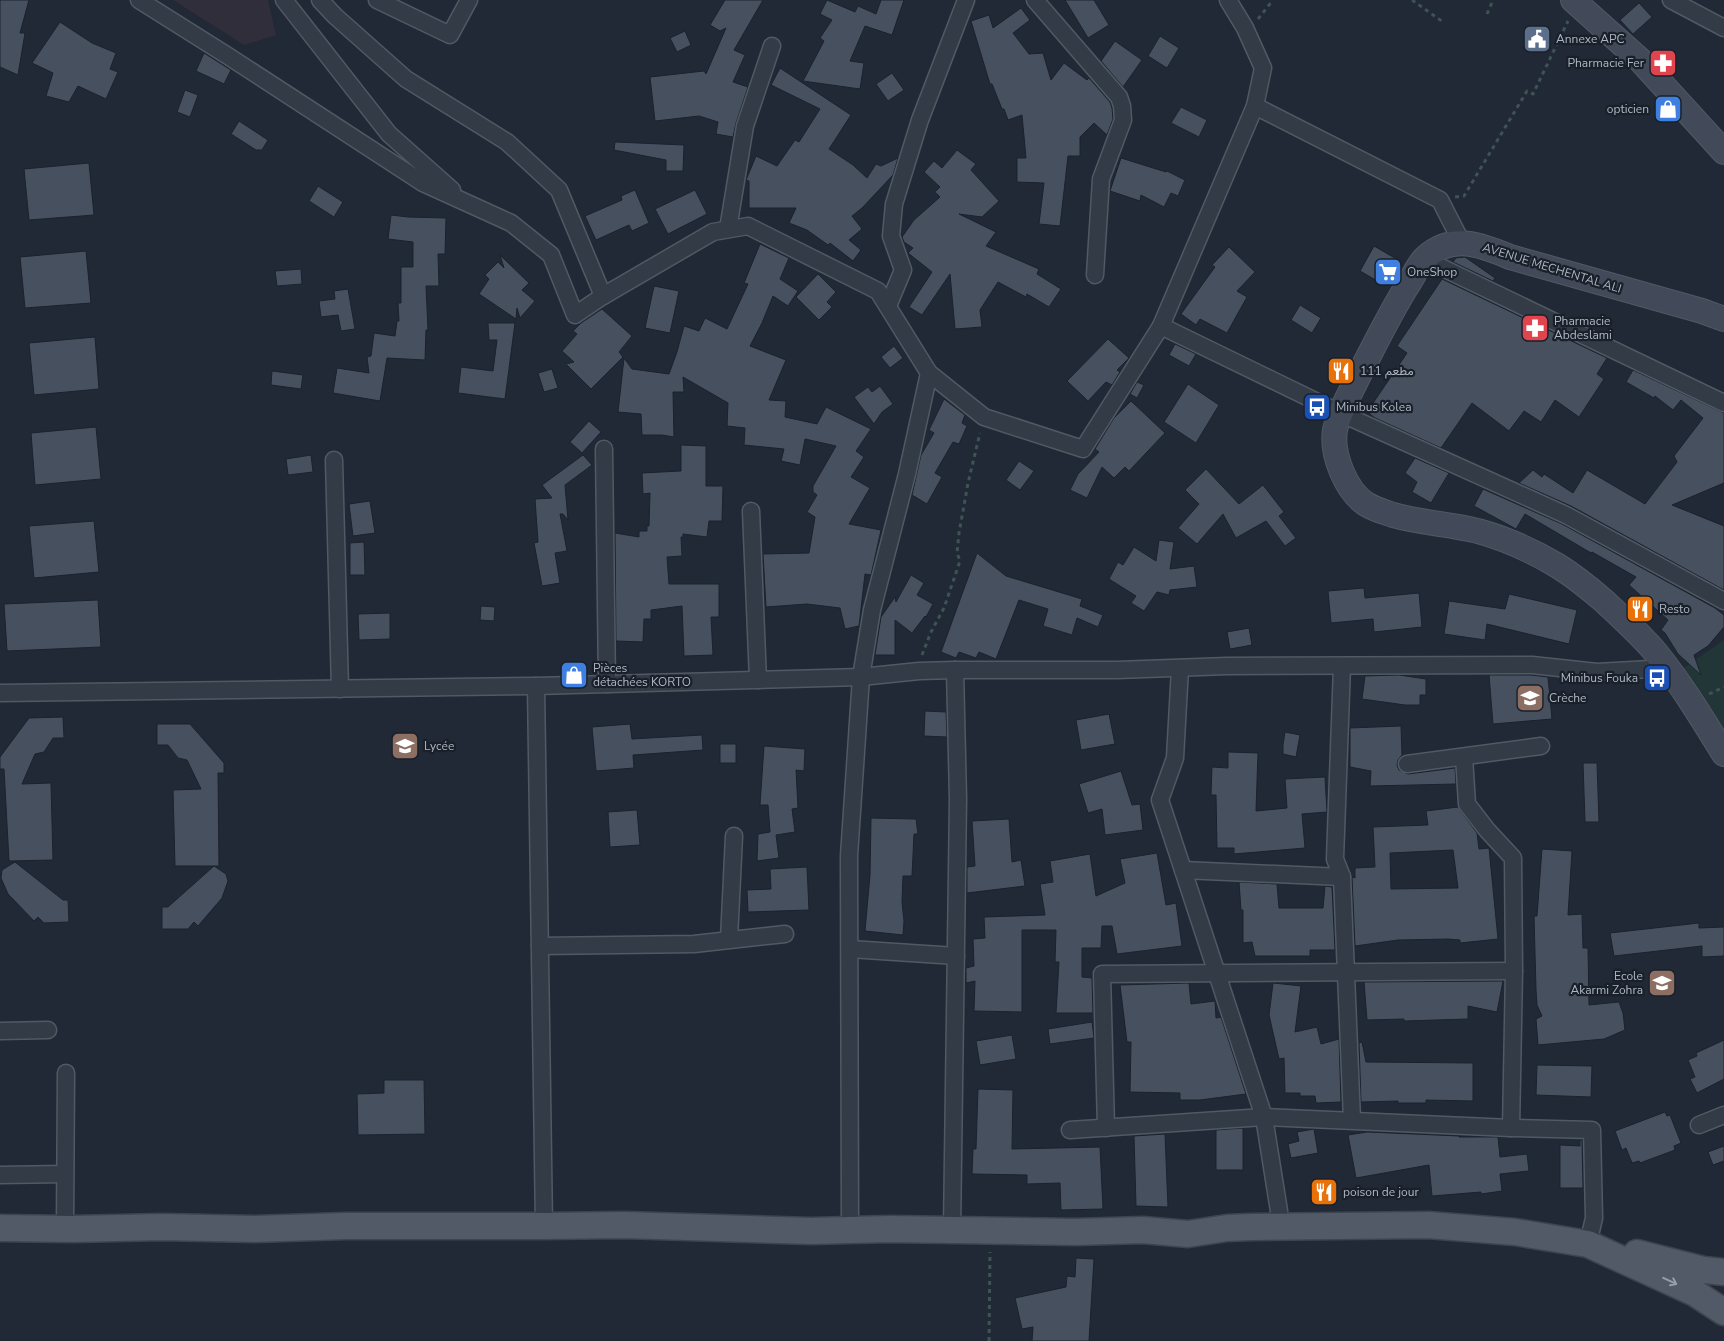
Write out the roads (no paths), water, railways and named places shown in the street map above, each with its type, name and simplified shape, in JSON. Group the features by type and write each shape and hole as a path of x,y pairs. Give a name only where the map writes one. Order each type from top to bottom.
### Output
{"main road":[{"path":"1574,2 1640,60 1724,152"},
{"name":"AVENUE MECHENTAL ALI","path":"1724,319 1702,311 1510,257 1484,246 1462,243 1443,247 1424,259 1389,316 1340,413 1335,432 1339,462 1346,482 1366,504 1393,515 1477,531 1516,543 1559,567 1597,596 1632,626 1668,668 1692,702 1724,754"},
{"path":"0,1228 162,1227 255,1229 345,1226 625,1225 811,1232 850,1230 1075,1232 1143,1230 1188,1234 1227,1228 1428,1225 1515,1232 1632,1252 1680,1264 1724,1272"},
{"path":"1591,1245 1695,1293 1724,1312"}],"street":[{"path":"139,0 423,183 511,223 551,255 576,315 603,296 713,232 748,226 878,291 929,373 984,418 1083,449 1161,326 1254,106 1263,68 1245,28 1228,0"},
{"path":"284,0 389,134 464,202"},
{"path":"320,0 334,16 406,79 507,142 559,190 603,296"},
{"path":"377,0 450,35 469,0"},
{"path":"888,306 903,270 891,236 894,204 920,120 966,0"},
{"path":"1034,0 1119,97 1122,106 1123,120 1101,179 1095,275"},
{"path":"1671,0 1724,28"},
{"path":"728,229 745,126 772,46"},
{"path":"1254,106 1440,200 1462,243"},
{"path":"1424,259 1724,403"},
{"path":"1161,326 1340,413 1566,515 1724,601"},
{"path":"850,1230 849,856 861,677 872,610 907,474 929,373"},
{"path":"604,449 606,684"},
{"path":"334,460 340,689"},
{"path":"751,511 758,680"},
{"path":"0,693 536,686 861,677 919,671 955,670 1532,665 1597,672 1668,668"},
{"path":"1342,666 1335,859 1342,877 1352,1120"},
{"path":"1180,668 1175,758 1160,800 1264,1117 1279,1211 1278,1227"},
{"path":"952,1230 958,799 955,670"},
{"path":"536,686 544,1226"},
{"path":"1407,764 1541,746"},
{"path":"1464,757 1467,804 1487,830 1513,858 1514,972 1511,1128"},
{"path":"729,940 734,836"},
{"path":"1183,870 1342,877"},
{"path":"540,946 694,944 785,934"},
{"path":"850,949 956,956"},
{"path":"1106,1128 1102,974 1514,972"},
{"path":"0,1031 48,1030"},
{"path":"65,1229 66,1073"},
{"path":"1699,1125 1724,1115"},
{"path":"1070,1130 1264,1117 1592,1130 1594,1218 1591,1245"},
{"path":"0,1175 65,1174"}],"place":[{"name":"Annexe APC","path":"1537,39"},
{"name":"Pharmacie Fer","path":"1663,63"},
{"name":"opticien","path":"1668,109"},
{"name":"OneShop","path":"1388,272"},
{"name":"Pharmacie Abdeslami","path":"1535,328"},
{"name":"مطعم 111","path":"1341,371"},
{"name":"Minibus Kolea","path":"1317,407"},
{"name":"Resto","path":"1640,609"},
{"name":"Pièces détachées KORTO","path":"574,675"},
{"name":"Minibus Fouka","path":"1657,678"},
{"name":"Crèche","path":"1530,698"},
{"name":"Lycée","path":"405,746"},
{"name":"Ecole Akarmi Zohra","path":"1662,983"},
{"name":"poison de jour","path":"1324,1192"}]}
